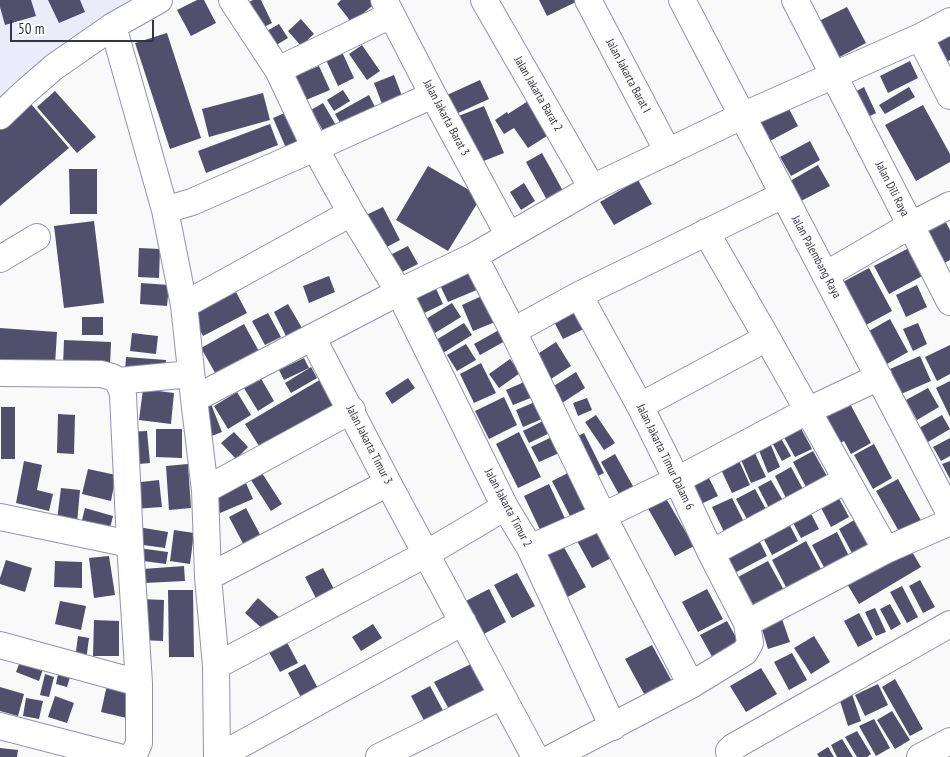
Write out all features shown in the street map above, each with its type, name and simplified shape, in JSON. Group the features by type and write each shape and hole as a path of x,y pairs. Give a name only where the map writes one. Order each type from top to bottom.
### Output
{"street":[{"path":"0,116 54,68 113,26 159,0"},
{"name":"Jalan Jakarta Timur 2","path":"232,0 278,70 315,148 399,292 506,507 530,548 613,726"},
{"name":"Jalan Jakarta Barat 2","path":"484,0 592,188"},
{"name":"Jalan Jakarta Barat I","path":"588,0 668,152"},
{"name":"Jalan Palembang Raya","path":"682,0 950,514"},
{"name":"Jalan Dili Raya","path":"795,0 950,302"},
{"path":"278,70 387,7"},
{"name":"Jalan Jakarta Barat 3","path":"387,7 509,236"},
{"path":"0,374 107,374 118,381 192,387 312,337 474,256 592,188 742,116 950,22"},
{"path":"113,26 165,210 184,305 205,490 208,577 216,666 218,757 463,622"},
{"path":"920,37 950,96"},
{"path":"165,210 192,202 433,95"},
{"path":"513,331 578,295 783,194"},
{"path":"825,275 911,225 950,205"},
{"path":"184,305 351,212"},
{"path":"706,232 886,550"},
{"path":"0,260 37,238"},
{"path":"474,256 513,331 603,516 691,685"},
{"name":"Jalan Jakarta Timur Dalam 6","path":"578,295 640,406 747,623"},
{"name":"Jalan Jakarta Timur 3","path":"312,337 535,757"},
{"path":"640,406 767,338"},
{"path":"530,548 603,516 677,480 807,411 879,377"},
{"path":"118,381 123,395 139,683 139,744 132,756 129,757"},
{"path":"205,490 352,410"},
{"path":"711,553 846,480"},
{"path":"208,577 388,483"},
{"path":"216,666 426,554 506,507"},
{"path":"0,517 130,544"},
{"path":"553,757 691,685 745,652 750,640 747,623 886,550 950,522"},
{"path":"730,757 730,751 733,747 950,624"},
{"path":"0,645 139,683"},
{"path":"379,757 502,696"},
{"path":"0,726 119,757"},
{"path":"920,757 950,741"}],"shaded area":[{"path":"0,0 159,0 0,116"}],"building":[{"path":"0,0 31,0 36,16 5,25"},
{"path":"48,0 80,0 85,12 59,23"},
{"path":"197,0 204,0 216,23 191,36 177,10"},
{"path":"253,0 261,0 272,23 258,30 245,4"},
{"path":"341,0 378,1 352,23 337,4"},
{"path":"539,0 580,0 547,16"},
{"path":"847,7 866,43 834,60 815,23"},
{"path":"301,19 314,34 301,46 288,31"},
{"path":"279,24 288,38 268,50 260,35"},
{"path":"950,32 950,60 943,64 931,42"},
{"path":"167,33 201,138 170,149 135,43"},
{"path":"362,45 380,71 367,80 349,54"},
{"path":"342,52 354,78 338,86 326,60"},
{"path":"910,61 918,78 888,93 880,76"},
{"path":"319,66 330,90 306,100 295,76"},
{"path":"394,75 404,101 384,109 374,83"},
{"path":"480,80 489,99 456,114 447,95"},
{"path":"864,87 876,113 868,117 855,92"},
{"path":"909,87 915,97 885,114 879,105"},
{"path":"343,90 350,101 334,111 327,100"},
{"path":"55,91 96,137 77,153 37,107"},
{"path":"263,93 270,120 209,137 202,109"},
{"path":"369,95 378,113 345,131 335,114"},
{"path":"528,101 550,134 528,148 514,128 504,134 495,120"},
{"path":"323,103 340,132 328,139 311,110"},
{"path":"31,104 69,148 0,206 0,130"},
{"path":"787,105 798,126 766,143 755,122"},
{"path":"923,105 950,154 950,162 916,181 885,125"},
{"path":"484,106 504,153 476,164 456,117"},
{"path":"287,112 299,142 286,148 273,118"},
{"path":"270,124 278,145 206,173 198,151"},
{"path":"810,141 820,160 791,176 780,157"},
{"path":"542,153 563,191 547,200 526,162"},
{"path":"818,165 830,186 801,201 790,181"},
{"path":"428,166 481,197 448,251 396,220"},
{"path":"69,169 97,169 97,214 70,214"},
{"path":"638,180 652,204 614,225 600,202"},
{"path":"524,183 535,201 521,210 510,192"},
{"path":"383,207 400,240 383,249 366,215"},
{"path":"943,217 950,230 950,260 938,266 918,230"},
{"path":"94,221 104,303 64,308 54,226"},
{"path":"408,246 418,264 400,273 390,255"},
{"path":"139,248 160,249 159,278 138,277"},
{"path":"909,248 924,275 889,294 874,266"},
{"path":"869,268 892,311 866,325 843,282"},
{"path":"471,269 479,289 448,302 439,283"},
{"path":"329,276 335,292 309,303 303,286"},
{"path":"433,282 443,304 416,317 405,295"},
{"path":"141,283 169,285 167,306 140,304"},
{"path":"917,285 927,307 906,317 896,295"},
{"path":"236,292 247,313 203,336 192,315"},
{"path":"484,295 495,322 473,331 462,305"},
{"path":"452,303 461,317 435,333 426,319"},
{"path":"288,304 302,328 286,336 274,312"},
{"path":"578,304 590,326 563,339 552,318"},
{"path":"268,313 281,337 265,345 252,321"},
{"path":"82,317 103,317 103,335 82,335"},
{"path":"890,319 908,352 887,364 869,331"},
{"path":"464,323 472,335 443,353 436,340"},
{"path":"918,323 927,344 913,351 903,329"},
{"path":"244,324 261,355 218,378 201,348"},
{"path":"0,328 57,332 55,365 0,362"},
{"path":"499,330 505,341 480,355 474,344"},
{"path":"132,333 158,336 156,354 130,351"},
{"path":"64,340 111,342 110,367 63,365"},
{"path":"556,342 571,366 551,379 536,355"},
{"path":"466,344 476,360 457,371 447,355"},
{"path":"950,345 950,374 937,381 925,357"},
{"path":"920,356 931,381 901,394 890,369"},
{"path":"126,357 166,360 165,375 125,373"},
{"path":"304,358 309,368 284,380 279,370"},
{"path":"510,359 520,373 499,388 489,374"},
{"path":"481,363 496,393 474,403 460,374"},
{"path":"311,367 317,378 291,393 285,383"},
{"path":"576,372 585,388 559,405 549,389"},
{"path":"259,375 274,401 258,411 242,385"},
{"path":"323,378 338,403 261,449 245,424"},
{"path":"408,378 415,388 392,404 385,393"},
{"path":"531,379 538,395 513,405 506,390"},
{"path":"950,381 950,417 936,388"},
{"path":"928,388 939,407 917,420 906,400"},
{"path":"143,389 174,393 171,424 139,420"},
{"path":"237,392 251,415 228,429 214,406"},
{"path":"504,397 517,425 489,439 475,411"},
{"path":"587,398 592,410 578,416 573,403"},
{"path":"847,398 871,443 851,454 844,441 835,445 817,413"},
{"path":"542,399 549,416 523,427 516,410"},
{"path":"211,404 222,432 209,437 197,410"},
{"path":"1,407 15,407 15,459 1,459"},
{"path":"58,414 75,415 74,454 57,453"},
{"path":"596,415 615,443 604,450 585,422"},
{"path":"942,415 950,429 928,442 919,428"},
{"path":"549,418 556,430 529,443 523,431"},
{"path":"797,421 812,449 795,457 780,430"},
{"path":"156,429 182,429 182,458 156,457"},
{"path":"147,431 150,463 128,465 125,432"},
{"path":"234,432 248,447 236,459 221,443"},
{"path":"519,432 541,477 518,488 496,444"},
{"path":"584,433 604,473 596,477 576,437"},
{"path":"778,433 791,456 782,461 769,437"},
{"path":"558,434 566,450 539,462 531,447"},
{"path":"768,438 780,467 768,473 756,443"},
{"path":"950,438 950,456 941,461 933,447"},
{"path":"874,444 892,478 873,489 854,455"},
{"path":"753,449 766,477 751,483 739,455"},
{"path":"813,451 828,478 807,489 793,462"},
{"path":"615,454 634,488 620,496 601,462"},
{"path":"736,454 750,485 732,493 718,463"},
{"path":"24,461 42,465 37,490 53,494 49,511 16,503"},
{"path":"950,461 950,479 942,464"},
{"path":"188,464 191,508 169,510 166,466"},
{"path":"258,467 282,504 271,511 247,474"},
{"path":"791,467 804,491 787,500 775,476"},
{"path":"88,469 116,475 111,501 82,494"},
{"path":"574,470 593,507 571,518 552,481"},
{"path":"706,472 718,496 701,504 689,480"},
{"path":"898,479 923,524 901,535 876,491"},
{"path":"159,480 162,507 134,509 132,483"},
{"path":"771,480 785,504 771,512 758,487"},
{"path":"246,483 253,499 220,513 213,497"},
{"path":"549,484 568,525 543,536 524,496"},
{"path":"61,488 80,490 77,523 57,520"},
{"path":"755,489 767,511 748,521 736,499"},
{"path":"835,491 849,517 831,527 817,500"},
{"path":"664,495 694,546 675,556 646,505"},
{"path":"732,498 746,526 726,536 712,507"},
{"path":"806,504 819,529 801,538 788,513"},
{"path":"85,508 113,516 109,532 81,524"},
{"path":"246,508 264,542 247,551 229,517"},
{"path":"785,516 798,541 772,555 759,530"},
{"path":"856,519 870,546 853,555 839,529"},
{"path":"601,526 617,555 592,568 576,539"},
{"path":"138,527 168,532 165,548 136,544"},
{"path":"174,530 194,533 190,564 170,561"},
{"path":"755,532 767,556 727,577 715,553"},
{"path":"837,532 849,556 825,569 812,545"},
{"path":"560,540 586,587 562,600 537,552"},
{"path":"806,541 822,571 787,589 772,560"},
{"path":"908,545 921,567 859,604 846,582"},
{"path":"138,548 168,552 166,564 136,560"},
{"path":"109,556 115,595 94,598 89,558"},
{"path":"6,560 32,568 25,592 0,584"},
{"path":"55,561 82,562 82,588 54,587"},
{"path":"768,561 785,592 755,608 738,577"},
{"path":"184,566 185,581 144,583 143,569"},
{"path":"323,568 336,593 318,602 305,577"},
{"path":"517,573 535,606 512,618 494,585"},
{"path":"920,580 935,607 923,613 909,586"},
{"path":"902,586 918,617 907,623 890,592"},
{"path":"489,589 506,622 482,635 464,602"},
{"path":"707,589 723,619 698,632 682,602"},
{"path":"168,590 193,590 194,657 169,657"},
{"path":"258,598 280,618 266,632 245,613"},
{"path":"141,599 164,600 163,641 140,640"},
{"path":"60,601 86,606 81,630 55,624"},
{"path":"890,604 901,624 891,630 880,609"},
{"path":"875,608 886,632 876,636 865,612"},
{"path":"859,613 873,639 858,647 844,621"},
{"path":"782,619 790,642 768,649 761,626"},
{"path":"94,620 119,621 119,656 93,656"},
{"path":"727,621 742,648 715,662 700,635"},
{"path":"373,624 382,638 361,651 352,637"},
{"path":"282,633 298,663 280,672 264,643"},
{"path":"78,636 89,638 86,661 75,659"},
{"path":"814,636 830,662 811,674 794,648"},
{"path":"652,645 675,687 648,701 625,659"},
{"path":"792,653 807,680 789,690 774,662"},
{"path":"21,659 43,669 39,681 16,672"},
{"path":"473,663 489,693 451,713 434,682"},
{"path":"305,664 321,694 304,703 288,673"},
{"path":"761,668 777,694 746,712 730,686"},
{"path":"45,674 54,677 49,697 40,695"},
{"path":"58,674 70,677 67,687 56,684"},
{"path":"895,679 923,729 910,736 882,687"},
{"path":"878,684 888,705 865,716 855,695"},
{"path":"107,685 136,691 131,719 101,712"},
{"path":"430,686 447,718 428,728 411,696"},
{"path":"0,687 24,694 18,716 0,711"},
{"path":"852,694 861,721 848,726 839,698"},
{"path":"55,696 74,703 67,723 48,717"},
{"path":"26,698 43,701 39,719 23,716"},
{"path":"892,711 910,740 895,749 877,720"},
{"path":"874,719 890,748 876,756 859,726"},
{"path":"857,731 871,754 867,757 857,757 845,737"},
{"path":"842,739 853,757 837,757 831,745"},
{"path":"828,747 834,757 819,757 817,754"},
{"path":"0,748 18,750 17,757 0,757"}]}
